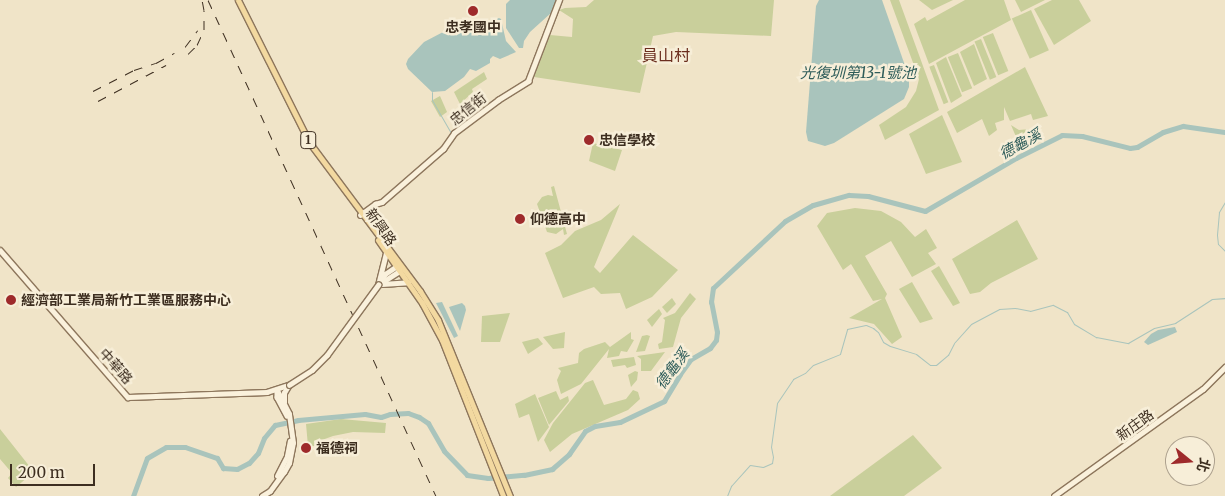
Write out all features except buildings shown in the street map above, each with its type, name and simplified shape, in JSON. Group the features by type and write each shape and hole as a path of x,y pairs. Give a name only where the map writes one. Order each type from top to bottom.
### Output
{"main road":[{"name":"新興路","path":"237,0 303,136 361,215 398,272 408,282 422,303 442,340 497,473"},
{"name":"新興路","path":"361,215 424,295 438,320 497,473"},
{"name":"1","path":"497,473 504,481 510,496"},
{"name":"1","path":"497,473 498,484 503,496"}],"street":[{"name":"忠信街","path":"361,215 382,202 438,154 447,146 454,133 498,100 528,81 559,0"},
{"name":"中華路","path":"0,250 128,397 277,390 289,385 312,370 327,355 378,285"},
{"path":"378,285 386,252"},
{"path":"378,285 385,274 394,266 401,265"},
{"path":"378,285 398,272 401,265"},
{"path":"378,285 400,281 408,282"},
{"name":"新庄路","path":"1054,496 1203,389 1225,367"},
{"path":"262,496 270,491 289,463 293,443 284,396 289,385"},
{"path":"277,390 285,405"},
{"path":"258,496 268,489 281,471 290,441 290,422 277,398 277,390"}],"green space":[{"path":"594,0 774,0 771,36 676,32 653,36 640,93 534,77 550,35 572,37 573,19 559,10 586,7"},
{"path":"890,0 899,0 939,110 885,140 879,125 906,107 916,91 919,79"},
{"path":"919,0 953,0 932,10"},
{"path":"965,0 1004,0 1011,20 929,64 914,24 925,17 927,21"},
{"path":"1015,0 1045,0 1021,12"},
{"path":"1052,0 1079,0 1091,21 1054,45 1034,9"},
{"path":"1031,10 1049,50 1030,59 1012,19"},
{"path":"993,33 1008,71 998,75 983,37"},
{"path":"981,39 996,77 990,80 975,42"},
{"path":"974,44 987,79 974,86 960,52"},
{"path":"958,53 972,88 962,92 948,57"},
{"path":"946,57 962,96 951,103 936,63"},
{"path":"934,65 948,102 944,104 929,67"},
{"path":"1025,67 1048,116 1033,120 1031,114 1010,121 1004,107 1004,120 995,123 997,130 989,136 982,119 957,133 947,112"},
{"path":"484,72 487,79 472,89 473,92 460,104 454,92"},
{"path":"440,96 447,112 440,117 431,101"},
{"path":"942,115 962,162 926,174 909,134"},
{"path":"1011,125 1019,130 1030,129 1031,137 1017,139"},
{"path":"593,143 622,150 615,171 589,161"},
{"path":"554,186 567,234 564,235 563,229 556,234 547,232 537,204 542,197 553,196 551,187"},
{"path":"620,204 594,267 600,273 633,235 678,270 652,297 626,309 620,293 601,294 594,287 563,298 545,253 561,245 575,231 601,220"},
{"path":"855,208 881,211 901,222 915,237 926,229 937,248 928,253 936,264 912,277 891,241 865,256 887,294 885,298 902,337 892,344 874,324 849,318 882,299 873,301 851,264 843,270 817,226 827,213"},
{"path":"1017,220 1038,259 991,283 980,292 970,294 952,259"},
{"path":"939,266 960,303 953,306 931,271"},
{"path":"912,282 933,319 920,323 899,289"},
{"path":"690,293 696,299 681,318 673,347 659,349 658,344 662,342 665,320 663,318 675,313"},
{"path":"672,298 676,304 667,313 662,307"},
{"path":"659,309 662,314 652,327 647,320"},
{"path":"510,313 500,342 481,342 482,316"},
{"path":"565,332 564,348 553,349 543,337"},
{"path":"631,332 631,339 634,340 627,352 621,351 619,356 607,358 609,349 581,384 561,394 557,380 561,371 558,368 578,363 579,353 584,349 605,342 610,347"},
{"path":"642,336 650,336 645,351 636,352"},
{"path":"538,338 543,344 528,354 522,342"},
{"path":"665,352 651,371 641,371 641,359 637,356"},
{"path":"634,357 636,365 627,368 625,365 613,367 611,360"},
{"path":"635,371 638,372 637,380 631,387 628,375"},
{"path":"593,380 604,405 626,399 633,390 638,392 640,399 628,410 572,434 550,452 544,440 553,423 585,383"},
{"path":"556,391 560,400 568,396 569,401 549,425 538,398"},
{"path":"535,394 549,427 538,442 529,414 519,418 515,404"},
{"path":"341,419 386,423 385,433 353,432 333,436 322,440 315,446 308,446 306,424"},
{"path":"0,429 34,472 16,487 8,478 12,473 0,459"},
{"path":"913,435 942,468 904,496 830,496"}],"water":[{"path":"510,0 556,0 551,13 530,32 524,41 523,48 519,48 506,28 506,4"},
{"name":"光復圳第13-1號池","path":"819,0 882,0 909,77 909,87 904,99 834,143 825,146 808,141 806,132 816,6"},
{"path":"499,18 501,19 506,41 516,52 500,59 493,56 490,59 490,63 476,71 470,69 464,77 445,91 432,92 408,69 406,64 408,59 424,42 445,31 469,29"},
{"path":"442,302 458,336 454,338 436,303"},
{"path":"462,303 466,310 460,331 449,307"},
{"path":"1175,327 1177,332 1148,345 1144,342 1151,334 1158,330"}],"waterway":[{"path":"432,92 432,100 451,133"},
{"name":"德龜溪","path":"133,496 147,458 166,447 185,447 217,458 223,468 237,469 249,463 258,453 264,438 275,425 298,420 365,414 381,417 390,414 408,413 419,417 428,423 444,451 467,475 488,478 524,475 552,469 569,454 585,431 595,426 620,422 664,401 691,359 710,348 716,340 717,332 711,302 713,288 785,221 813,205 849,195 868,196 925,211 1016,158 1062,135 1082,136 1130,148 1137,147 1163,132 1183,126 1225,132"},
{"path":"1225,202 1219,212 1217,235 1218,244 1225,251"},
{"path":"727,496 731,486 750,465 763,467 772,463 771,447 777,403 793,379 805,373 813,365 840,354 847,329 866,325 878,332 883,342 916,354 930,365 936,365 948,355 954,343 971,324 999,309 1015,308 1030,311 1053,305 1067,312 1074,324 1096,337 1128,343 1154,328 1175,323 1212,299 1225,298"}],"railway":[{"path":"188,54 197,45 204,30 202,0"},
{"path":"208,0 436,496"},
{"path":"185,47 198,30"},
{"path":"93,91 134,70 156,63 174,53"},
{"path":"98,101 166,65"}],"place":[{"name":"忠孝國中","path":"473,11"},
{"name":"忠信學校","path":"589,140"},
{"name":"仰德高中","path":"520,219"},
{"name":"經濟部工業局新竹工業區服務中心","path":"11,300"},
{"name":"福德祠","path":"306,448"}],"district":[{"name":"員山村","path":"666,55"}]}
